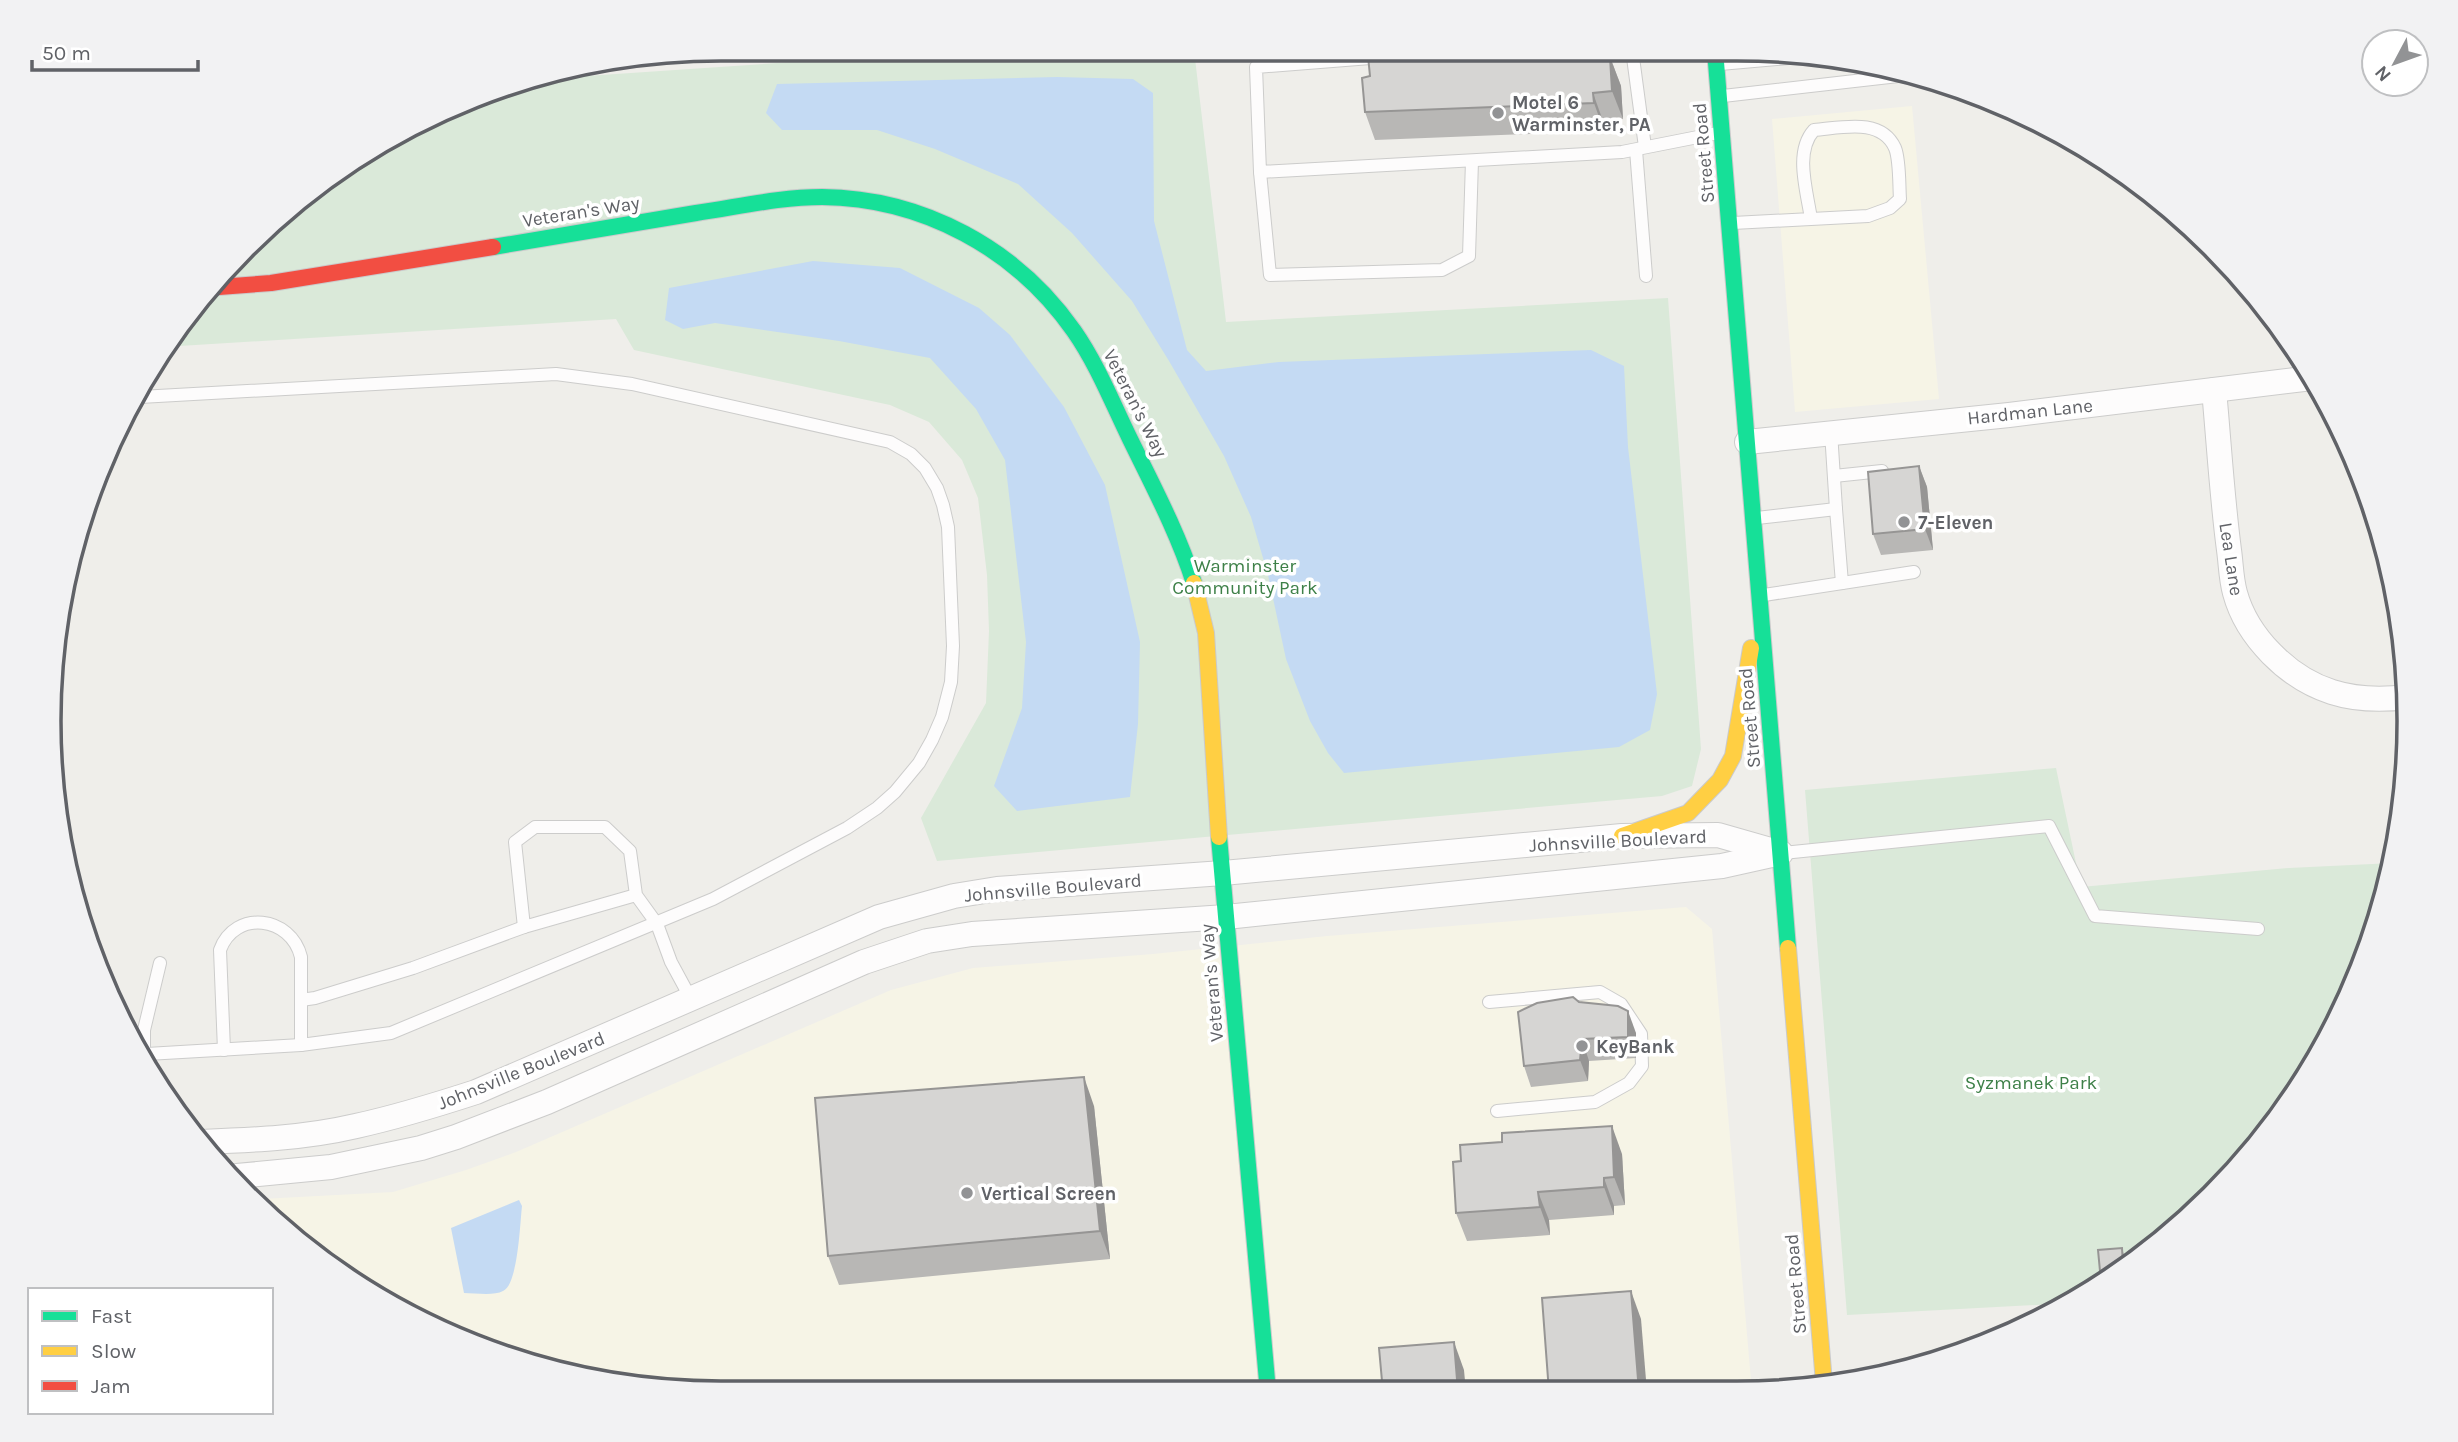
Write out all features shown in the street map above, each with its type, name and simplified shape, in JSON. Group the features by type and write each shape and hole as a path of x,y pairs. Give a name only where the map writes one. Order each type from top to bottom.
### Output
{"street":[{"name":"Street Road","path":"1716,61 1823,1375"},
{"name":"Veteran's Way","path":"225,287 271,283 815,197 862,199 943,221 978,239 1026,273 1076,332 1170,517 1201,603 1206,633 1226,917 1267,1381"},
{"name":"Hardman Lane","path":"1747,442 2009,415 2301,379"},
{"name":"Lea Lane","path":"2214,390 2225,525 2235,591 2242,613 2253,632 2286,666 2307,681 2331,692 2357,698 2396,698"},
{"path":"1622,836 1688,813 1720,780 1733,756 1760,595"},
{"name":"Johnsville Boulevard","path":"213,1141 274,1138 355,1127 476,1092 879,918 954,896 997,889 1223,873 1622,836 1718,835 1781,853"},
{"name":"Johnsville Boulevard","path":"243,1175 331,1167 456,1137 547,1102 864,962 927,941 972,934 1226,917 1722,866 1781,853"}],"lane":[{"path":"1332,61 1256,67 1260,172 1270,275 1442,270 1469,256 1472,161"},
{"path":"1633,61 1646,276"},
{"path":"1719,96 1882,78"},
{"path":"1730,223 1811,219 1868,216 1890,208 1900,199 1896,149 1884,133 1867,126 1814,130 1805,140 1803,159 1811,219"},
{"path":"1260,172 1472,161 1640,148 1722,132"},
{"path":"147,397 555,374 632,384 890,442 911,454 925,468 937,488 948,527 952,606 951,682 942,717 932,740 919,763 895,792 847,828 713,899 391,1033 301,1045 152,1054"},
{"path":"1830,432 1842,583"},
{"path":"1833,476 1893,470"},
{"path":"1754,519 1836,509"},
{"path":"1760,595 1914,572"},
{"path":"1781,853 2049,826 2095,916 2258,929"},
{"path":"524,927 514,842 535,827 605,827 631,850 636,895 657,924 671,961 691,999"},
{"path":"301,1000 413,968 524,927 636,895"},
{"path":"224,1050 220,950 224,938 236,929 254,923 272,923 289,935 299,947 301,1045"},
{"path":"144,1040 160,963"},
{"path":"1489,1002 1600,992 1621,1004 1641,1034 1642,1066 1629,1083 1595,1102 1497,1111"}],"shaded area":[{"path":"1912,106 1939,399 1795,412 1772,119"},
{"path":"1686,907 1712,929 1751,1380 721,1381 635,1375 592,1368 509,1346 429,1313 354,1270 266,1199 393,1192 466,1170 516,1152 891,990 973,968 1153,954 1327,936"}],"green space":[{"name":"Warminster Community Park","path":"807,61 1195,61 1226,322 1668,298 1701,749 1692,786 1662,796 937,861 921,818 986,703 989,631 987,575 978,498 962,460 929,422 890,405 634,350 616,319 178,346 254,254 286,225 354,172 429,129 469,111 509,96 583,76"},
{"name":"Syzmanek Park","path":"2056,768 2081,887 2289,868 2381,864 2362,933 2347,973 2308,1051 2286,1088 2233,1156 2204,1188 2172,1217 2104,1270 2044,1304 1847,1315 1805,790"}],"water":[{"path":"1057,77 1133,79 1153,93 1154,221 1187,350 1206,371 1279,362 1591,350 1624,366 1628,447 1657,694 1650,730 1619,747 1344,773 1328,753 1310,721 1286,659 1268,575 1251,517 1224,456 1132,301 1072,233 1018,184 935,149 877,130 782,130 766,113 777,84"},
{"path":"813,261 900,268 979,308 1010,335 1064,407 1105,485 1140,642 1138,724 1130,797 1017,811 994,786 1022,708 1026,642 1005,460 976,409 930,358 839,341 715,323 683,329 665,320 669,288"},
{"path":"519,1200 522,1206 517,1253 508,1286 495,1293 464,1293 451,1228"}],"building":[{"path":"1368,61 1610,61 1612,91 1593,93 1594,103 1365,112 1362,78 1370,76"},
{"path":"1919,466 1925,529 1873,534 1868,472"},
{"path":"1573,997 1579,1002 1618,1006 1628,1011 1628,1037 1582,1039 1580,1060 1524,1066 1518,1012 1537,1003"},
{"name":"Vertical Screen","path":"1084,1077 1100,1231 828,1256 815,1098"},
{"path":"1612,1126 1614,1177 1604,1178 1604,1187 1538,1192 1540,1207 1456,1213 1453,1162 1461,1161 1460,1145 1502,1142 1502,1133"},
{"path":"2122,1248 2122,1256 2100,1271 2098,1250"},
{"path":"1631,1291 1638,1381 1548,1381 1542,1298"},
{"path":"1454,1342 1457,1381 1382,1381 1379,1348"}],"traffic: fast":[{"path":"1716,61 1788,948"},
{"path":"493,247 806,197 859,200 896,207 931,218 996,253 1025,276 1051,302 1074,331 1097,370 1156,492 1194,583"},
{"path":"1219,837 1267,1381"}],"traffic: slow":[{"path":"1194,583 1206,633 1219,837"},
{"path":"1622,836 1688,813 1720,780 1733,756 1751,648"},
{"path":"1788,948 1823,1375"}],"traffic: jam":[{"path":"225,287 271,283 493,247"}],"place":[{"name":"Motel 6 Warminster, PA","path":"1498,113"},
{"name":"7-Eleven","path":"1904,522"},
{"name":"KeyBank","path":"1582,1046"},
{"name":"Vertical Screen","path":"967,1193"}]}
